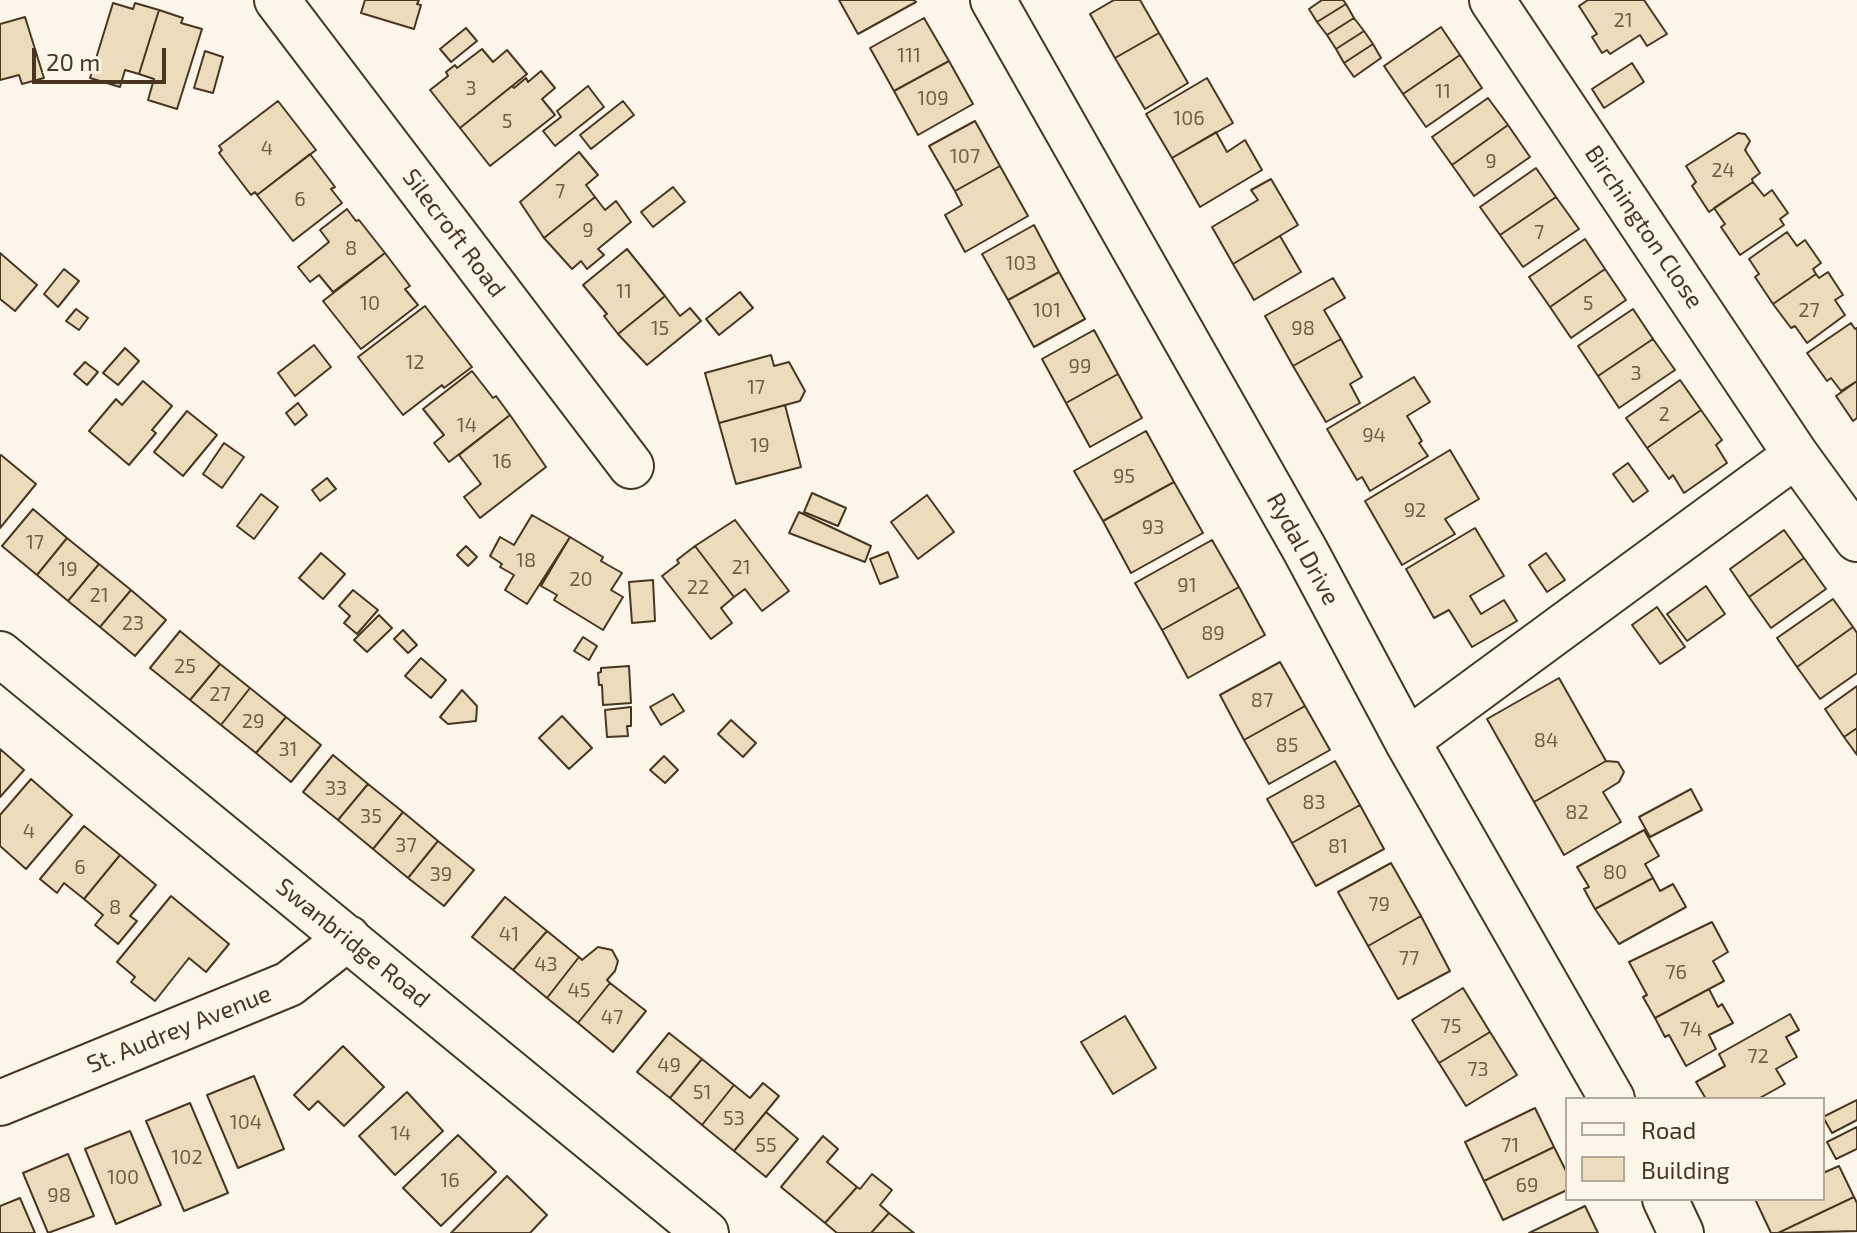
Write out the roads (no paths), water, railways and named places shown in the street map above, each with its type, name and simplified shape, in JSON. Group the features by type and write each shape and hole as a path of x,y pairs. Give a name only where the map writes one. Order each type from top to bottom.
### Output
{"street":[{"name":"Silecroft Road","path":"277,0 631,466"},
{"name":"Rydal Drive","path":"993,0 1305,550 1407,741 1611,1097"},
{"name":"Birchington Close","path":"1492,0 1796,455 1857,539"},
{"path":"1407,741 1796,455"},
{"name":"Swanbridge Road","path":"0,654 706,1233"},
{"name":"St. Audrey Avenue","path":"0,1103 289,984 348,938"},
{"path":"1666,1201 1681,1233"}]}
